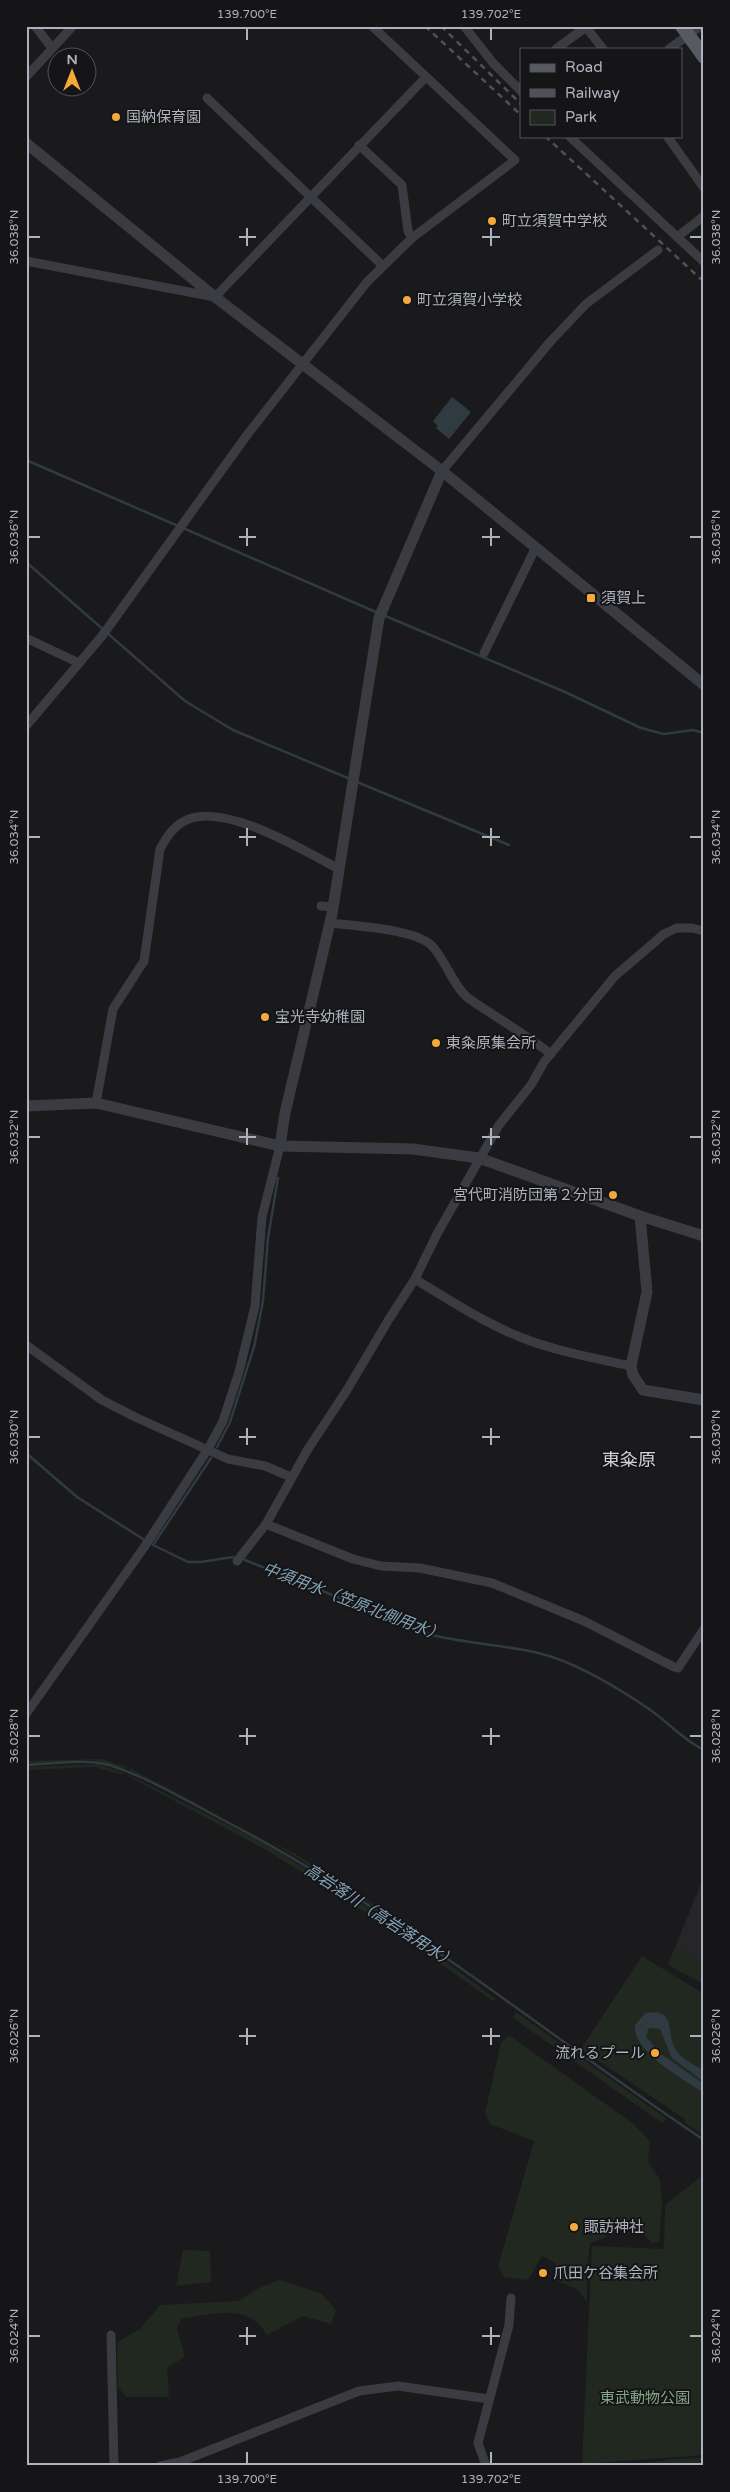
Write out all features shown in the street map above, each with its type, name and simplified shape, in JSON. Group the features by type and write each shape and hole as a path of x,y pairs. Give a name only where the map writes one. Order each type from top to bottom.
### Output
{"main road":[{"path":"685,31 704,57"}],"street":[{"path":"34,26 52,48 73,26"},
{"path":"26,726 102,636 301,364 367,282 412,238 515,160 372,26"},
{"path":"464,26 493,63 520,90"},
{"path":"670,48 685,31 701,26"},
{"path":"557,48 586,27 602,48"},
{"path":"26,77 48,52"},
{"path":"215,297 426,77"},
{"path":"208,98 383,266"},
{"path":"571,138 704,262"},
{"path":"668,138 704,188"},
{"path":"26,143 215,297 442,471 704,685"},
{"path":"359,145 402,185 408,231 412,238"},
{"path":"677,237 704,216"},
{"path":"26,1714 146,1546 208,1449 223,1421 236,1381 255,1306 262,1217 280,1146 285,1113 333,908 379,618 442,471 550,342 586,304 658,250"},
{"path":"26,261 215,297"},
{"path":"484,653 536,547"},
{"path":"26,638 79,663"},
{"path":"96,1103 113,1009 144,961 160,849 167,836 189,819 204,817 236,819 339,869"},
{"path":"321,906 333,908"},
{"path":"330,923 377,928 424,938 434,947 466,996 524,1032 551,1054"},
{"path":"237,1561 266,1524 291,1477 415,1280 498,1125 531,1085 551,1054 615,976 664,934 677,928 692,928 704,931"},
{"path":"26,1106 96,1103 280,1146 413,1149 479,1158 640,1216 704,1236"},
{"path":"640,1216 647,1292 631,1366 634,1375 643,1390 704,1400"},
{"path":"415,1280 473,1314 520,1337 584,1356 631,1366"},
{"path":"26,1345 102,1400 235,1462 255,1463 291,1477"},
{"path":"266,1524 324,1549 381,1566 420,1568 492,1583 584,1621 678,1668 704,1629"},
{"path":"486,2466 478,2443 509,2324 511,2298"},
{"path":"111,2335 114,2466"},
{"path":"160,2466 180,2462 359,2391 398,2386 489,2399"}],"shaded area":[{"path":"452,397 471,412 449,439 436,428 438,426 433,421"},
{"path":"704,1876 704,1984 668,1965"},
{"name":"流れるプール","path":"655,2012 662,2014 666,2018 676,2050 686,2060 704,2071 704,2082 672,2058 660,2029 648,2029 646,2037 661,2054 704,2084 704,2093 661,2064 642,2045 636,2035 635,2025 645,2013"}],"green space":[{"path":"101,1759 127,1767 126,1769 93,1760 26,1764 26,1761"},
{"path":"98,1764 124,1773 122,1775 95,1767 26,1770 26,1767"},
{"path":"130,1768 297,1855 426,1938 424,1940 270,1841 152,1780 130,1771"},
{"path":"129,1775 266,1844 422,1944 420,1947 268,1851"},
{"path":"676,1946 704,1963 704,1984 668,1965"},
{"path":"426,1947 496,1999 493,2001 423,1951"},
{"path":"642,1956 704,1994 704,2135 685,2123 686,2120 581,2049"},
{"path":"516,2012 667,2119 662,2123 513,2018"},
{"path":"509,2035 631,2122 650,2141 648,2162 660,2179 662,2204 659,2242 652,2243 637,2227 614,2227 604,2238 590,2243 587,2271 587,2302 577,2289 557,2281 555,2263 542,2256 528,2280 504,2277 498,2267 534,2141 490,2124 485,2113 501,2043"},
{"name":"東武動物公園","path":"704,2174 704,2455 582,2464 592,2246 664,2249 665,2205"},
{"path":"183,2250 210,2251 211,2282 176,2286"},
{"path":"279,2280 321,2293 336,2310 331,2324 303,2316 267,2335 250,2318 240,2314 217,2313 181,2319 177,2328 185,2357 167,2367 169,2397 126,2397 118,2387 117,2342 140,2329 160,2305 238,2301 257,2289"},
{"path":"704,2458 704,2464 622,2466 674,2459"}],"waterway":[{"path":"26,460 178,526"},
{"path":"183,528 378,613"},
{"path":"26,562 185,701 233,730 350,779"},
{"path":"383,615 565,692 641,728 664,734 693,730 704,733"},
{"path":"357,782 509,845"},
{"path":"217,1447 230,1422 254,1347 263,1301 268,1238 278,1178"},
{"name":"中須用水（笠原北側用水）","path":"26,1453 77,1497 143,1539"},
{"path":"211,1458 153,1545 188,1562 233,1557"},
{"name":"中須用水（笠原北側用水）","path":"245,1560 432,1635 525,1650 555,1658 604,1680 656,1714 689,1741 704,1750"},
{"name":"高岩落川（高岩落用水）","path":"26,1765 89,1762 109,1765 124,1770 169,1791 290,1857 411,1933 704,2140"}],"railway":[{"path":"425,26 520,114"},
{"path":"441,26 520,103"},
{"path":"547,138 704,282"}],"place":[{"name":"国納保育園","path":"116,117"},
{"name":"町立須賀中学校","path":"492,221"},
{"name":"町立須賀小学校","path":"407,300"},
{"name":"須賀上","path":"591,598"},
{"name":"宝光寺幼稚園","path":"265,1017"},
{"name":"東粂原集会所","path":"436,1043"},
{"name":"宮代町消防団第２分団","path":"613,1195"},
{"name":"流れるプール","path":"655,2053"},
{"name":"諏訪神社","path":"574,2227"},
{"name":"爪田ケ谷集会所","path":"543,2273"}],"district":[{"name":"東粂原","path":"629,1460"}]}
